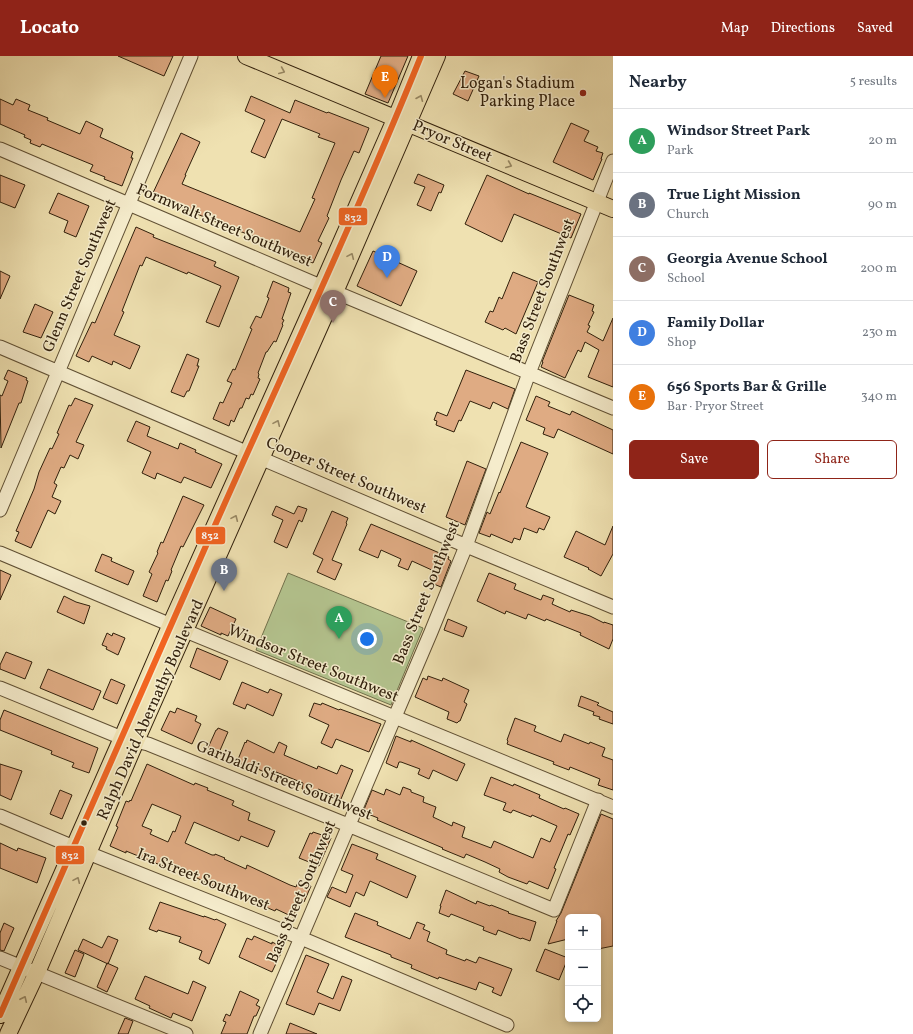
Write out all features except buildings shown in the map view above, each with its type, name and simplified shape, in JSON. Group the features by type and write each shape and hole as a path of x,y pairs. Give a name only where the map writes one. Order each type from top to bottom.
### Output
{"main road":[{"name":"Pryor Street","path":"246,56 613,209"},
{"name":"Ralph David Abernathy Boulevard","path":"402,121 421,56"},
{"name":"Ralph David Abernathy Boulevard","path":"8,1034 36,972 81,850 178,628 402,121 437,56"},
{"name":"Ralph David Abernathy Boulevard","path":"0,1015 21,966 81,850"}],"street":[{"name":"Glenn Street Southwest","path":"0,510 191,56"},
{"name":"Formwalt Street Southwest","path":"0,149 613,408"},
{"name":"Bass Street Southwest","path":"260,1034 431,632 466,546 530,373 613,160"},
{"name":"Cooper Street Southwest","path":"0,347 466,546 613,607"},
{"name":"Windsor Street Southwest","path":"0,553 613,807"},
{"name":"Garibaldi Street Southwest","path":"0,688 129,740 148,744 554,910 598,800"},
{"name":"Ira Street Southwest","path":"0,816 301,938 503,1027"},
{"path":"0,958 186,1034"}],"green space":[{"path":"288,573 423,628 391,705 256,650"}],"transit line":[{"name":"832","path":"0,1015 189,584 346,232 421,56"}],"place":[{"name":"Logan's Stadium Parking Place","path":"583,93"},
{"name":"656 Sports Bar & Grille","path":"385,98"},
{"name":"Family Dollar","path":"387,278"},
{"name":"Georgia Avenue School","path":"333,323"},
{"name":"True Light Mission","path":"224,591"},
{"name":"Windsor Street Park","path":"339,639"}]}
